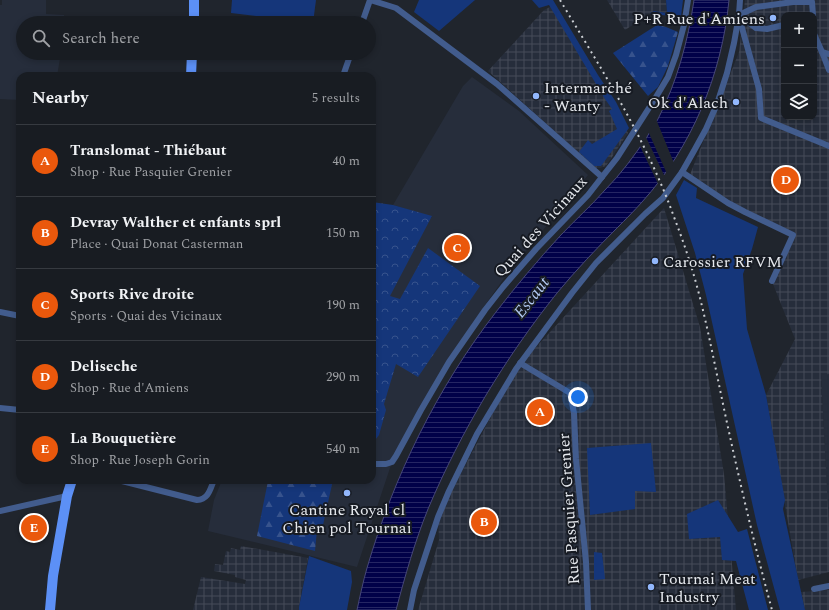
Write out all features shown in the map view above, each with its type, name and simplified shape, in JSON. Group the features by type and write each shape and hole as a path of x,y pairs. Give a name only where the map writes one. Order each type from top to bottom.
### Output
{"main road":[{"path":"194,0 194,16"},
{"path":"190,72 191,60"},
{"path":"50,610 53,576 67,496 71,484"}],"street":[{"path":"364,16 370,0 396,8 497,84 602,177"},
{"name":"Quai des Vicinaux","path":"376,464 386,464 392,462 449,362 485,310 536,249 588,195 616,158 668,77 681,40 688,0"},
{"path":"410,610 416,583 438,517 449,491 477,434 520,363 596,263 663,198 682,172 696,149 717,104 727,73 739,16 740,0"},
{"path":"739,16 756,7 793,2 812,2 813,12"},
{"path":"739,16 756,28 781,26"},
{"path":"739,16 759,89 761,118 829,146"},
{"path":"817,41 829,70"},
{"path":"822,52 829,54"},
{"path":"344,72 349,60"},
{"path":"682,172 728,203 793,235 772,281"},
{"path":"0,312 16,315"},
{"name":"Rue Pasquier Grenier","path":"520,363 570,393 574,413 576,459 586,562 588,610"},
{"path":"0,408 16,410"},
{"path":"134,484 197,500 207,497 212,484"},
{"path":"0,511 67,496"},
{"path":"814,589 829,586"}],"shaded area":[{"path":"2,0 46,0 46,14 64,15 16,16 16,60 60,60 58,72 16,72 16,100 0,99 0,5 2,5"},
{"path":"607,0 666,0 667,13 654,11 625,30"},
{"path":"745,0 829,0 829,374 821,375 829,527 829,572 798,580 766,395 795,339 773,284 793,235 745,212 689,177 739,52"},
{"path":"552,6 628,133 606,166 600,168 596,168 488,71 544,10"},
{"path":"472,77 519,111 588,175 507,274 473,322 392,462 357,567 208,531 214,500 220,484 376,484 376,254 432,217 393,205 463,86"},
{"path":"664,208 700,327 724,474 736,610 418,610 439,540 438,517 516,369"},
{"path":"829,373 829,528 821,375"},
{"path":"241,546 308,558 299,610 193,610 201,577 245,584 246,580 235,577 235,575 214,571 215,564 223,565 226,551 230,552 231,548 240,550"},
{"path":"829,590 829,610 805,610 801,592"}],"green space":[{"path":"232,0 316,0 314,16 256,16 231,13"},
{"path":"419,0 475,0 439,31 414,12"},
{"path":"532,0 553,0 616,102 629,128 601,166 594,166 579,152 588,140 592,144 617,129 609,111 612,109 549,5 539,8"},
{"path":"666,0 683,0 681,17 650,13 654,11 667,13"},
{"path":"657,25 678,32 668,66 658,87 648,96 613,53"},
{"path":"684,180 697,188 696,198 758,227 743,274 747,329 766,395 785,500 783,509 805,610 780,610 757,525 706,295 695,253 676,195"},
{"path":"376,203 393,205 432,216 390,296 400,299 428,248 480,286 418,377 396,364 384,404 386,410 379,435 376,439"},
{"path":"651,443 656,492 635,491 635,509 590,515 587,448"},
{"path":"267,484 332,484 323,525 317,530 315,551 257,536"},
{"path":"718,500 738,532 747,529 768,610 749,610 736,561 722,560 720,537 689,539 687,514"},
{"path":"594,552 602,553 605,579 594,580"},
{"path":"309,556 351,571 352,582 347,610 299,610"}],"water":[{"name":"Escaut","path":"694,0 729,0 725,28 712,82 690,133 676,158 660,181 557,293 520,343 485,396 455,451 428,509 410,559 396,610 357,610 367,568 390,500 404,467 436,402 475,341 527,273 616,178 647,137 657,121 671,91 689,31"}],"pier":[{"path":"656,119 674,163 667,174 648,131"},
{"path":"645,135 665,177 659,186 639,144"}],"railway":[{"path":"560,0 637,133 663,188 685,247 704,315 739,477 772,610"}],"place":[{"name":"P+R Rue d'Amiens","path":"773,18"},
{"name":"Intermarché - Wanty","path":"536,96"},
{"name":"Ok d'Alach","path":"736,102"},
{"name":"Deliseche","path":"786,180"},
{"name":"Sports Rive droite","path":"457,248"},
{"name":"Carossier RFVM","path":"655,261"},
{"name":"Translomat - Thiébaut","path":"540,412"},
{"name":"Cantine Royal cl Chien pol Tournai","path":"347,493"},
{"name":"Devray Walther et enfants sprl","path":"484,522"},
{"name":"La Bouquetière","path":"34,528"},
{"name":"Tournai Meat Industry","path":"651,587"}]}
